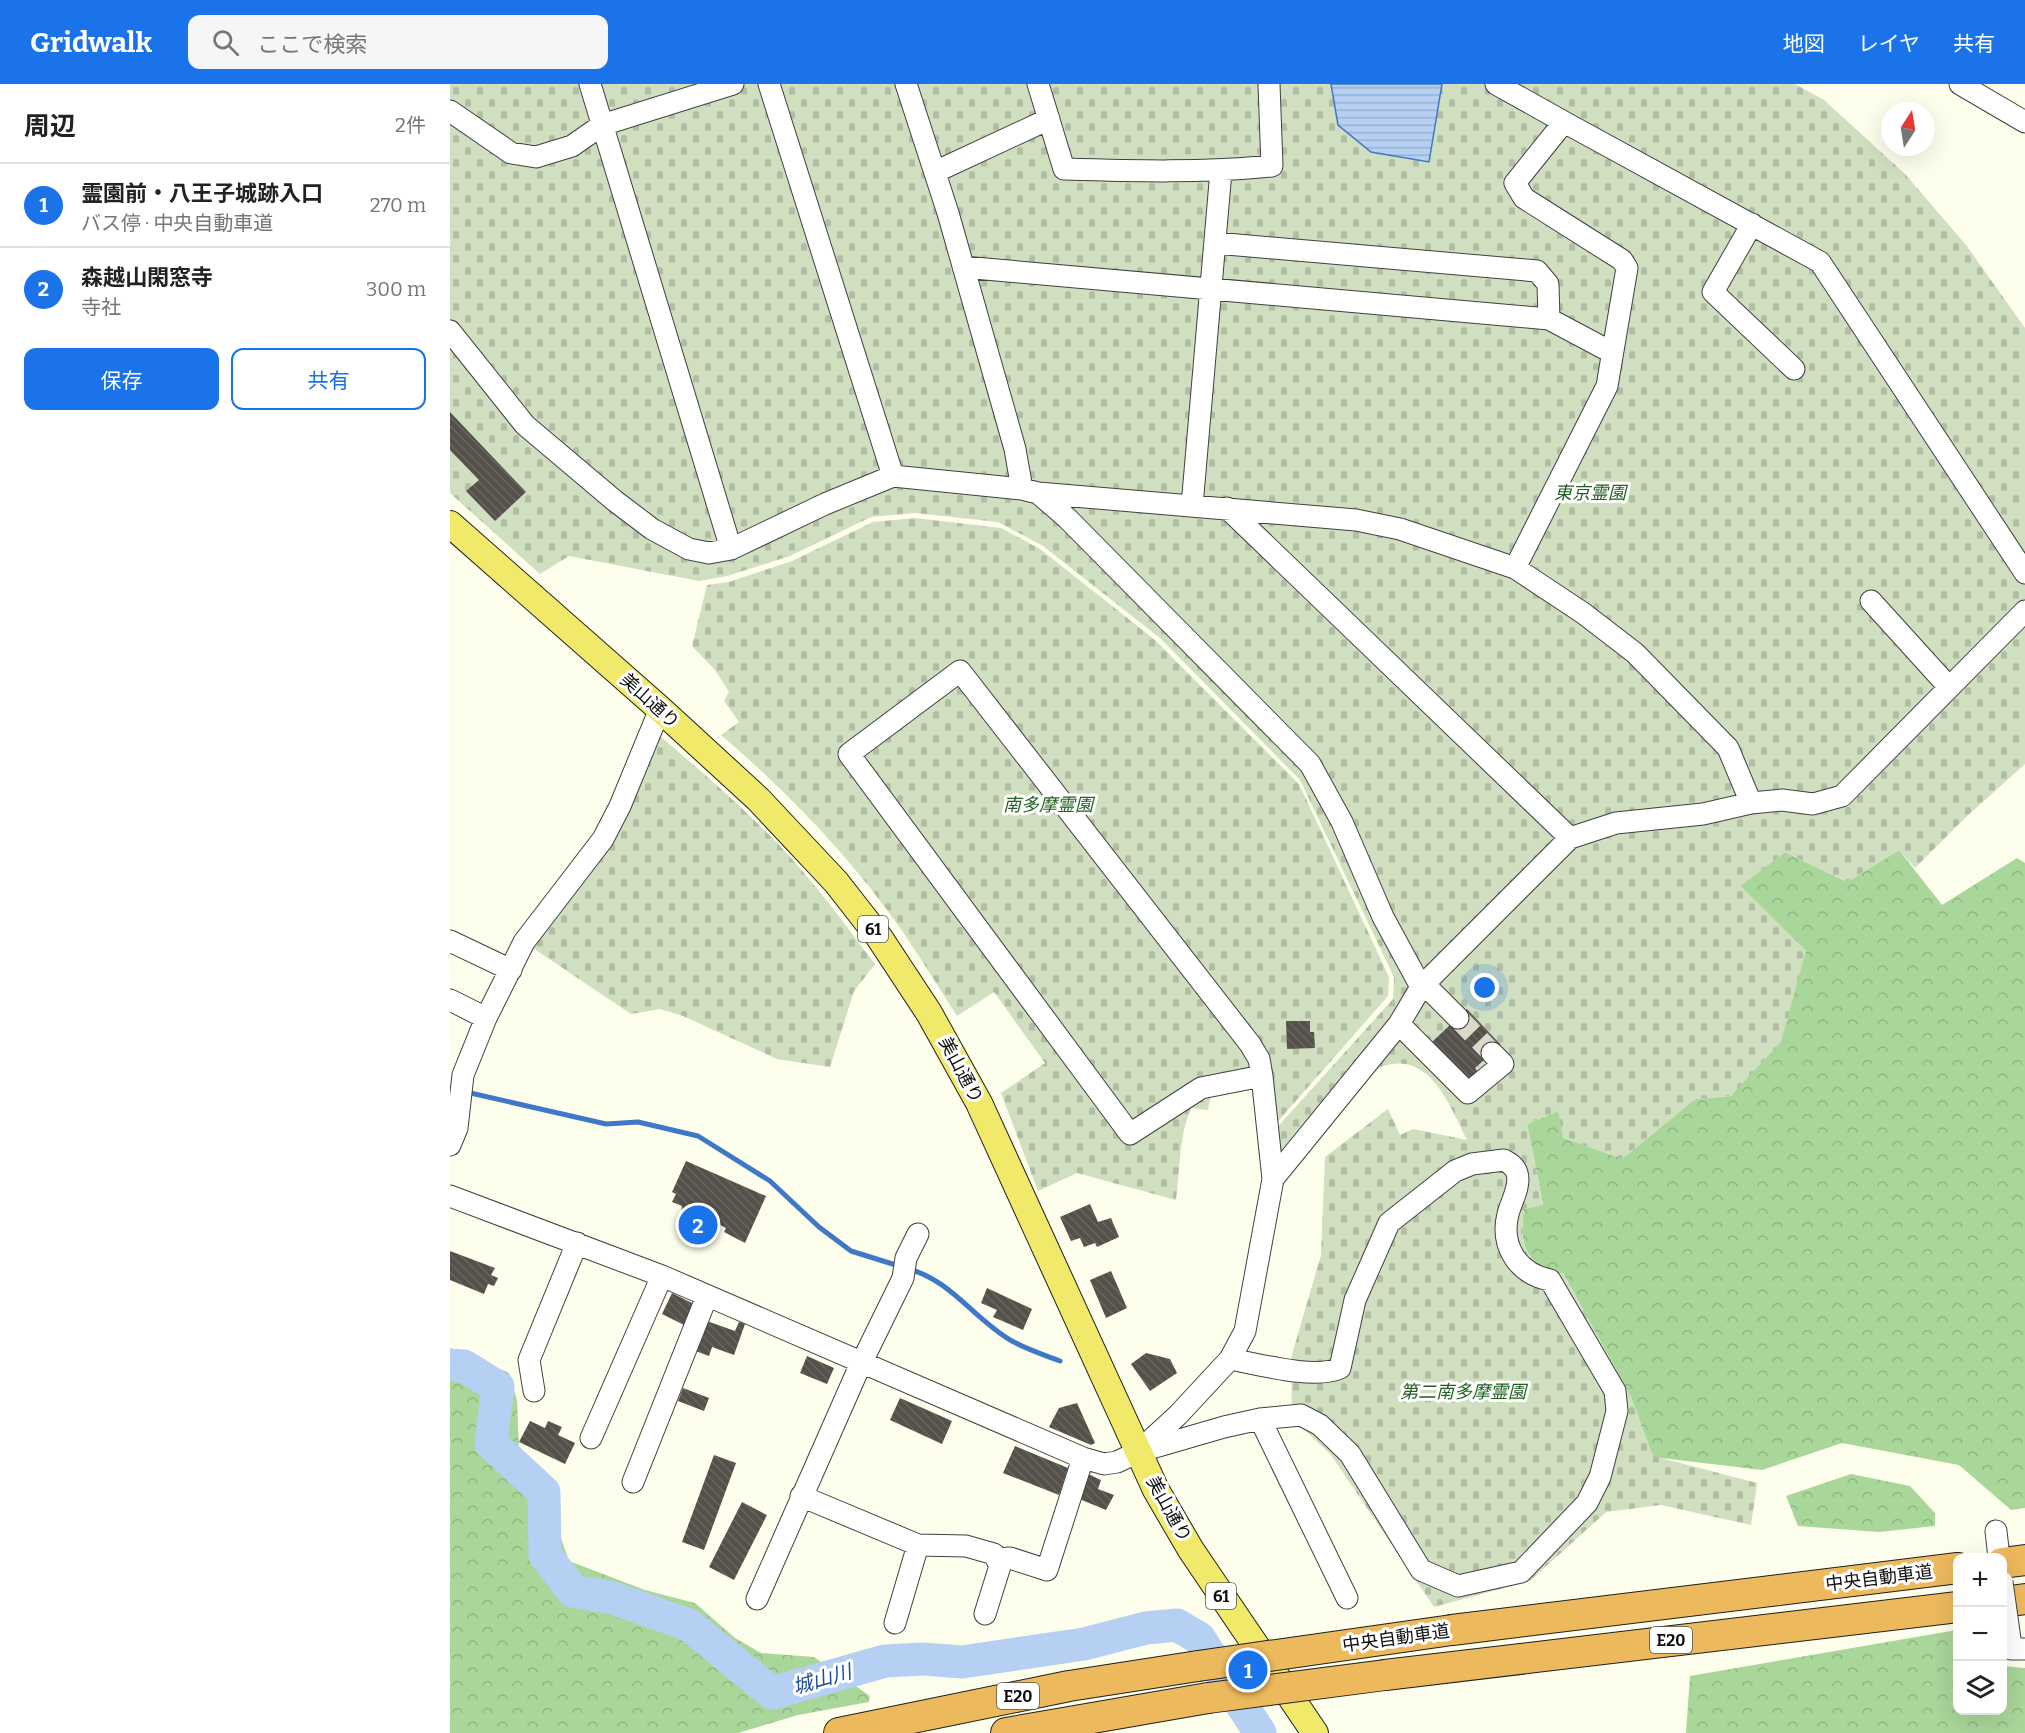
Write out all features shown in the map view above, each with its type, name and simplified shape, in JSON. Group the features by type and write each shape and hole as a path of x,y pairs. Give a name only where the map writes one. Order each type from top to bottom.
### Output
{"highway":[{"path":"1999,1548 2025,1560"},
{"name":"中央自動車道","path":"839,1733 1069,1686 1198,1666 1452,1630 1953,1569"},
{"path":"2007,1601 2025,1599"},
{"name":"中央自動車道","path":"1006,1733 1208,1698 1953,1608"}],"main road":[{"name":"美山通り","path":"450,524 660,709 758,799 858,910 906,975 957,1058 979,1103 1138,1452 1191,1550 1315,1733"}],"street":[{"path":"590,84 731,549"},
{"path":"450,111 511,153 536,157 572,146 602,125 733,84"},
{"path":"769,84 893,476"},
{"path":"906,84 935,172 1015,449 1030,491 1067,518 1310,764 1342,822 1383,917 1423,985 1458,1018"},
{"path":"1038,84 1064,169 1221,171 1272,166 1269,84"},
{"path":"1496,84 1820,262 2025,573"},
{"path":"1960,84 2025,122"},
{"path":"935,172 1049,119"},
{"path":"1515,568 1607,386 1627,268 1622,260 1524,198 1515,183 1564,122"},
{"path":"1192,506 1221,171"},
{"path":"1752,224 1713,292 1794,369"},
{"path":"1215,243 1537,271 1548,284 1549,319"},
{"path":"963,267 1549,319 1611,352"},
{"path":"450,331 525,425 652,529 689,549 709,554 731,549 825,504 893,476 1030,491 1356,520 1400,529 1515,568 1583,613 1635,652 1728,748 1751,803"},
{"path":"1227,508 1570,838"},
{"path":"1871,601 1948,686"},
{"path":"1273,1179 1399,1024 1423,985 1570,838 1616,823 1703,814 1751,803 1782,800 1813,804 1842,796 1948,686 2025,611"},
{"path":"1138,1452 1178,1415 1230,1359 1245,1331 1273,1179 1262,1076 1259,1059 1250,1044 960,671 849,754 1130,1134 1202,1088 1262,1076"},
{"path":"450,1145 457,1128 461,1089 486,1018 520,950 603,839 625,795 660,709"},
{"path":"450,941 511,970"},
{"path":"450,1000 486,1018"},
{"path":"1399,1024 1468,1093 1503,1064 1492,1053"},
{"path":"450,1197 662,1276 1083,1458 1104,1464 1117,1462 1138,1452 1260,1419 1301,1414 1320,1425 1350,1454 1421,1569 1458,1586 1521,1572 1587,1503 1600,1477 1617,1411 1615,1391 1550,1280 1526,1272 1507,1245 1505,1230 1517,1182 1513,1166 1504,1160 1496,1159 1455,1172 1389,1223 1355,1300 1340,1368 1331,1372 1312,1371 1230,1359"},
{"path":"757,1599 918,1234"},
{"path":"534,1391 529,1360 577,1243"},
{"path":"591,1438 662,1276"},
{"path":"633,1482 707,1296"},
{"path":"1260,1419 1347,1599"},
{"path":"997,1559 1010,1558 1047,1570 1083,1458"},
{"path":"801,1496 918,1545 966,1546 994,1554 1000,1566 985,1614"},
{"path":"895,1623 918,1545"},
{"path":"2007,1601 2018,1644"}],"green space":[{"name":"東京霊園","path":"450,84 1795,84 1824,100 1881,152 1881,156 1885,156 1905,174 1966,245 2025,328 2025,764 1965,818 1915,868 1899,850 1847,882 1785,852 1741,886 1806,951 1781,1042 1731,1096 1695,1099 1622,1159 1563,1138 1558,1111 1527,1124 1543,1205 1524,1209 1522,1229 1527,1252 1546,1274 1563,1273 1631,1397 1653,1456 1757,1483 1751,1525 1661,1505 1606,1512 1530,1581 1434,1607 1331,1455 1292,1418 1291,1358 1321,1255 1325,1157 1388,1109 1400,1135 1413,1129 1467,1140 1452,1109 1432,1080 1421,1070 1407,1064 1390,1064 1371,1072 1279,1174 1273,1132 1393,999 1394,977 1300,780 1160,638 1043,546 998,522 915,513 871,517 790,556 727,576 699,581 569,556 540,574 450,493"},
{"name":"南多摩霊園","path":"915,518 1001,528 1040,549 1155,640 1299,784 1389,977 1388,996 1273,1127 1268,1082 1211,1093 1208,1110 1191,1108 1182,1141 1176,1200 1077,1173 1038,1191 1001,1093 1045,1063 994,992 957,1016 903,932 863,879 795,804 721,735 739,722 724,701 729,692 715,670 692,646 707,585 729,582 792,561 873,522"},
{"path":"653,730 733,800 779,845 817,888 875,964 854,991 830,1067 777,1059 683,1016 660,1009 631,1014 524,942 603,839"},
{"path":"1899,850 1942,905 2017,858 2025,863 2025,1508 2011,1510 1959,1465 1842,1443 1762,1470 1653,1457 1631,1397 1563,1273 1546,1274 1532,1259 1524,1245 1522,1229 1524,1209 1543,1204 1527,1124 1558,1111 1622,1159 1695,1099 1731,1096 1806,951 1740,886 1785,852 1847,882"},
{"path":"450,1348 509,1373 517,1400 519,1448 538,1472 569,1561 645,1590 695,1603 735,1638 761,1653 814,1657 870,1696 869,1702 798,1715 738,1733 450,1733"},
{"path":"1851,1474 1910,1486 1935,1513 1935,1526 1879,1532 1798,1526 1786,1496"},
{"path":"1953,1631 1953,1715 2007,1715 2007,1666 2025,1668 2025,1733 1686,1733 1690,1676"}],"water":[{"path":"1331,84 1442,84 1429,162 1371,152 1338,125"}],"building":[{"path":"450,412 526,492 495,521 466,491 479,480 450,450"},
{"path":"1467,1009 1501,1045 1475,1068 1479,1074 1470,1082 1432,1042"},
{"path":"1286,1021 1310,1021 1310,1032 1314,1032 1315,1048 1287,1049"},
{"path":"686,1161 766,1196 745,1243 724,1232 726,1228 699,1214 695,1218 681,1213 682,1206 672,1202 676,1194 672,1192"},
{"path":"1090,1204 1098,1222 1111,1218 1119,1237 1097,1247 1095,1243 1084,1247 1080,1238 1071,1241 1060,1217"},
{"path":"450,1251 495,1268 491,1275 498,1278 494,1286 488,1284 484,1294 450,1280"},
{"path":"1111,1271 1127,1308 1106,1318 1090,1280"},
{"path":"987,1288 1032,1309 1023,1330 993,1317 997,1310 981,1303"},
{"path":"672,1293 696,1305 686,1326 662,1314"},
{"path":"704,1320 735,1331 739,1322 745,1324 734,1355 712,1347 709,1356 693,1350"},
{"path":"1146,1353 1170,1359 1177,1373 1150,1391 1131,1364"},
{"path":"807,1356 834,1368 827,1384 800,1373"},
{"path":"683,1388 709,1398 704,1411 678,1401"},
{"path":"900,1398 952,1421 942,1444 890,1420"},
{"path":"1077,1403 1095,1443 1091,1445 1049,1427 1059,1408"},
{"path":"530,1421 545,1428 548,1421 562,1427 558,1435 575,1443 565,1464 519,1442"},
{"path":"1015,1446 1068,1468 1059,1495 1003,1473"},
{"path":"714,1455 736,1463 704,1550 682,1542"},
{"path":"1086,1473 1101,1480 1098,1489 1114,1495 1106,1510 1077,1498"},
{"path":"742,1502 767,1515 734,1580 709,1567"}],"waterway":[{"path":"466,1092 606,1124 638,1122 698,1136 770,1181 819,1227 851,1251 899,1266"},
{"path":"908,1269 937,1282 986,1323 1012,1341 1060,1361"},
{"name":"城山川","path":"450,1365 464,1366 498,1387 491,1443 544,1492 545,1555 573,1591 613,1598 689,1625 772,1693 885,1661 923,1659 962,1662 1084,1644 1146,1628 1177,1625 1199,1638 1260,1733"},
{"path":"1185,1615 1186,1630"}],"tunnel":[{"path":"1458,1018 1492,1053"}],"place":[{"name":"森越山閑窓寺","path":"698,1225"},
{"name":"霊園前・八王子城跡入口","path":"1248,1670"}],"park label":[{"name":"第二南多摩霊園","path":"1463,1392"}]}
